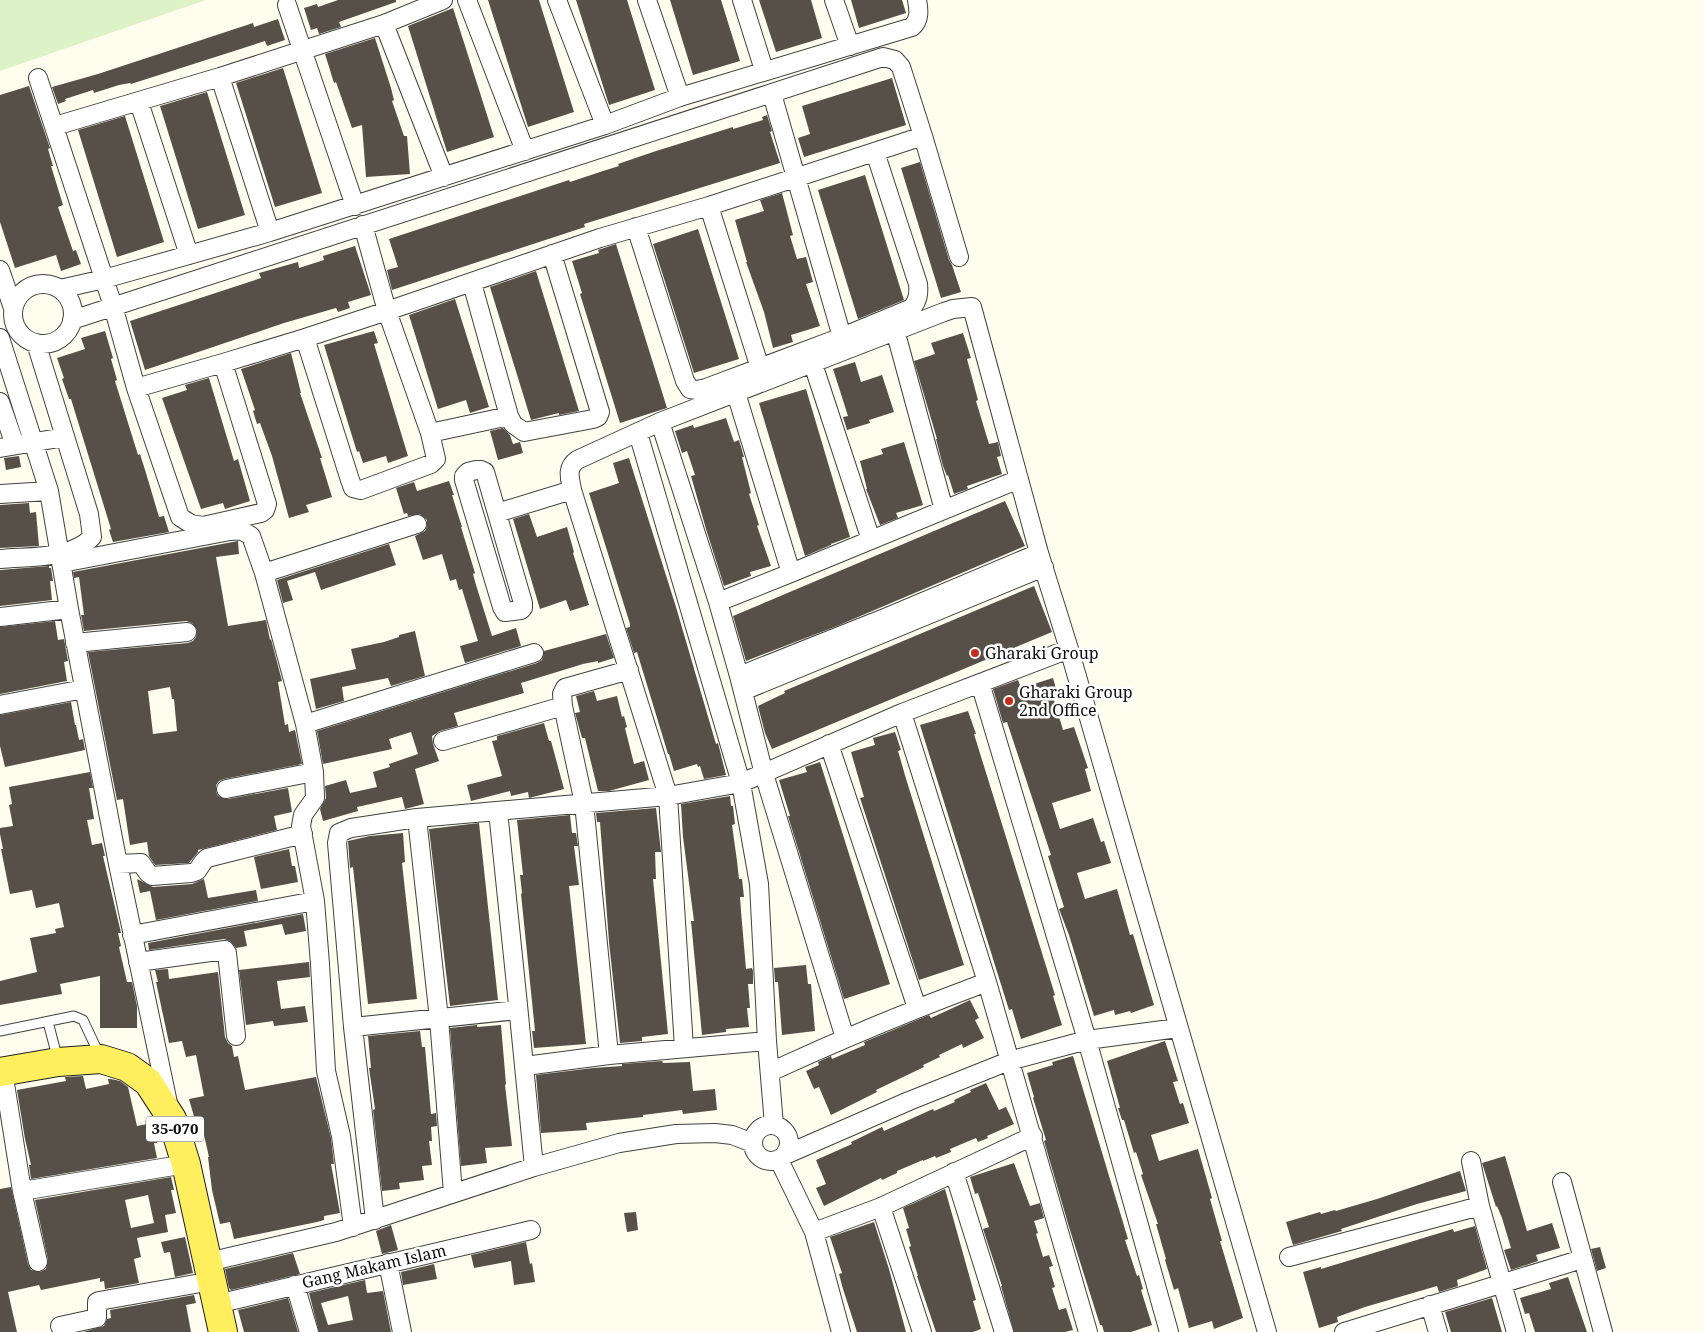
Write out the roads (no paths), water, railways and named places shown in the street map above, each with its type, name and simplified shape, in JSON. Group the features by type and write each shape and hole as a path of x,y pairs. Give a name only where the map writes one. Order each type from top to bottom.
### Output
{"main road":[{"name":"35-070","path":"1,1072 58,1062 101,1059 127,1067 148,1082 172,1119 186,1164 223,1332"}],"street":[{"path":"55,126 220,77 384,24 443,0"},
{"path":"467,0 525,151"},
{"path":"557,0 605,125"},
{"path":"647,0 680,97"},
{"path":"742,0 764,70"},
{"path":"834,0 850,46"},
{"path":"60,289 104,279 355,206 605,125 717,85 912,27 917,22 919,15 917,0"},
{"path":"287,5 355,206"},
{"path":"384,24 444,177"},
{"path":"72,320 882,57 895,60 901,67 959,257"},
{"path":"800,61 807,82"},
{"path":"220,77 270,232"},
{"path":"38,78 113,306 136,388 180,516 191,524 203,526 261,513 265,510 267,504 223,363"},
{"path":"717,85 725,109"},
{"path":"772,94 842,337"},
{"path":"139,102 188,255"},
{"path":"136,388 387,312 552,254 708,206 923,136"},
{"path":"636,227 685,381 690,389 706,388 842,337 912,308 917,302 919,295 918,284 875,152"},
{"path":"398,191 406,212"},
{"path":"708,206 760,368"},
{"path":"305,338 354,488 362,490 431,464 436,460 430,433 387,312 363,225"},
{"path":"472,283 509,416 513,424 524,432 593,420 598,417 600,412 552,254"},
{"path":"0,270 9,318 26,339 36,343 48,344 59,339 68,331 72,320 72,308 68,297 60,289 49,284 37,284 26,288 18,297 9,318"},
{"path":"684,1048 668,796 572,490 569,472 571,465 577,460 660,422 813,364 895,330 953,309 972,307 1042,560 1267,1332"},
{"path":"895,330 944,510"},
{"path":"0,338 49,491 75,643 118,864 172,1119"},
{"path":"36,343 89,514 92,537 86,544 61,559"},
{"path":"813,364 871,540"},
{"path":"736,393 791,573"},
{"path":"0,402 8,446 65,437"},
{"path":"430,433 509,416"},
{"path":"660,422 718,602 764,774 845,1038"},
{"path":"638,433 741,783 758,884 774,1125"},
{"path":"481,470 484,472 497,513 523,603 521,610 505,612 502,607 464,480 464,476 468,472 481,470"},
{"path":"718,602 1019,479"},
{"path":"497,513 572,490"},
{"path":"0,494 49,491"},
{"path":"264,573 417,524"},
{"path":"0,558 61,559 241,530 251,536 264,573 305,724 314,772 315,798 303,815 301,826 315,901 326,1071 341,1136 353,1227"},
{"path":"741,683 1042,560"},
{"path":"0,617 69,609"},
{"path":"75,643 187,632"},
{"path":"375,1220 353,1028 337,844 339,833 352,828 418,818 668,796 741,783 902,713 1069,649"},
{"path":"305,724 534,652"},
{"path":"609,1055 584,803 562,694 564,688 629,670"},
{"path":"980,682 1087,1040 1169,1332"},
{"path":"0,705 84,689"},
{"path":"443,742 563,706"},
{"path":"902,713 987,982 1088,1332"},
{"path":"829,744 917,1008"},
{"path":"226,789 314,772"},
{"path":"498,811 534,1167"},
{"path":"418,818 439,1019 453,1193"},
{"path":"118,864 141,863 152,876 191,873 197,871 202,862 207,858 303,834"},
{"path":"132,935 315,901"},
{"path":"138,962 225,950 227,953 236,1036"},
{"path":"770,1072 917,1008 987,982"},
{"path":"353,1028 518,1010"},
{"path":"782,1158 788,1149 789,1141 786,1134 781,1128 774,1125 759,1129 754,1135 753,1148 759,1157 772,1162 782,1158 909,1101 1009,1061 1087,1040 1178,1028"},
{"path":"525,1066 609,1055 767,1041"},
{"path":"1,1072 22,1191 38,1262"},
{"path":"60,1326 95,1320 98,1316 97,1302 99,1301 212,1282 353,1227 534,1167 619,1143 676,1134 715,1133 732,1135 753,1143"},
{"path":"814,1232 881,1207 1033,1136"},
{"path":"782,1158 814,1232 841,1332"},
{"path":"1471,1162 1480,1206 1516,1332"},
{"path":"22,1191 186,1164"},
{"path":"954,1172 1004,1332"},
{"path":"1562,1182 1603,1332"},
{"path":"1289,1257 1480,1206"},
{"path":"881,1207 922,1332"},
{"name":"Gang Makam Islam","path":"212,1282 295,1285 531,1230"},
{"path":"1352,1331 1430,1305 1582,1259"},
{"path":"388,1263 402,1332"},
{"path":"295,1285 309,1332"},
{"path":"1430,1305 1438,1332"}],"lane":[{"path":"0,1031 74,1016 83,1020 101,1059"},
{"path":"48,1022 58,1062"}],"place":[{"name":"Gharaki Group","path":"975,653"},
{"name":"Gharaki Group 2nd Office","path":"1009,701"}]}
